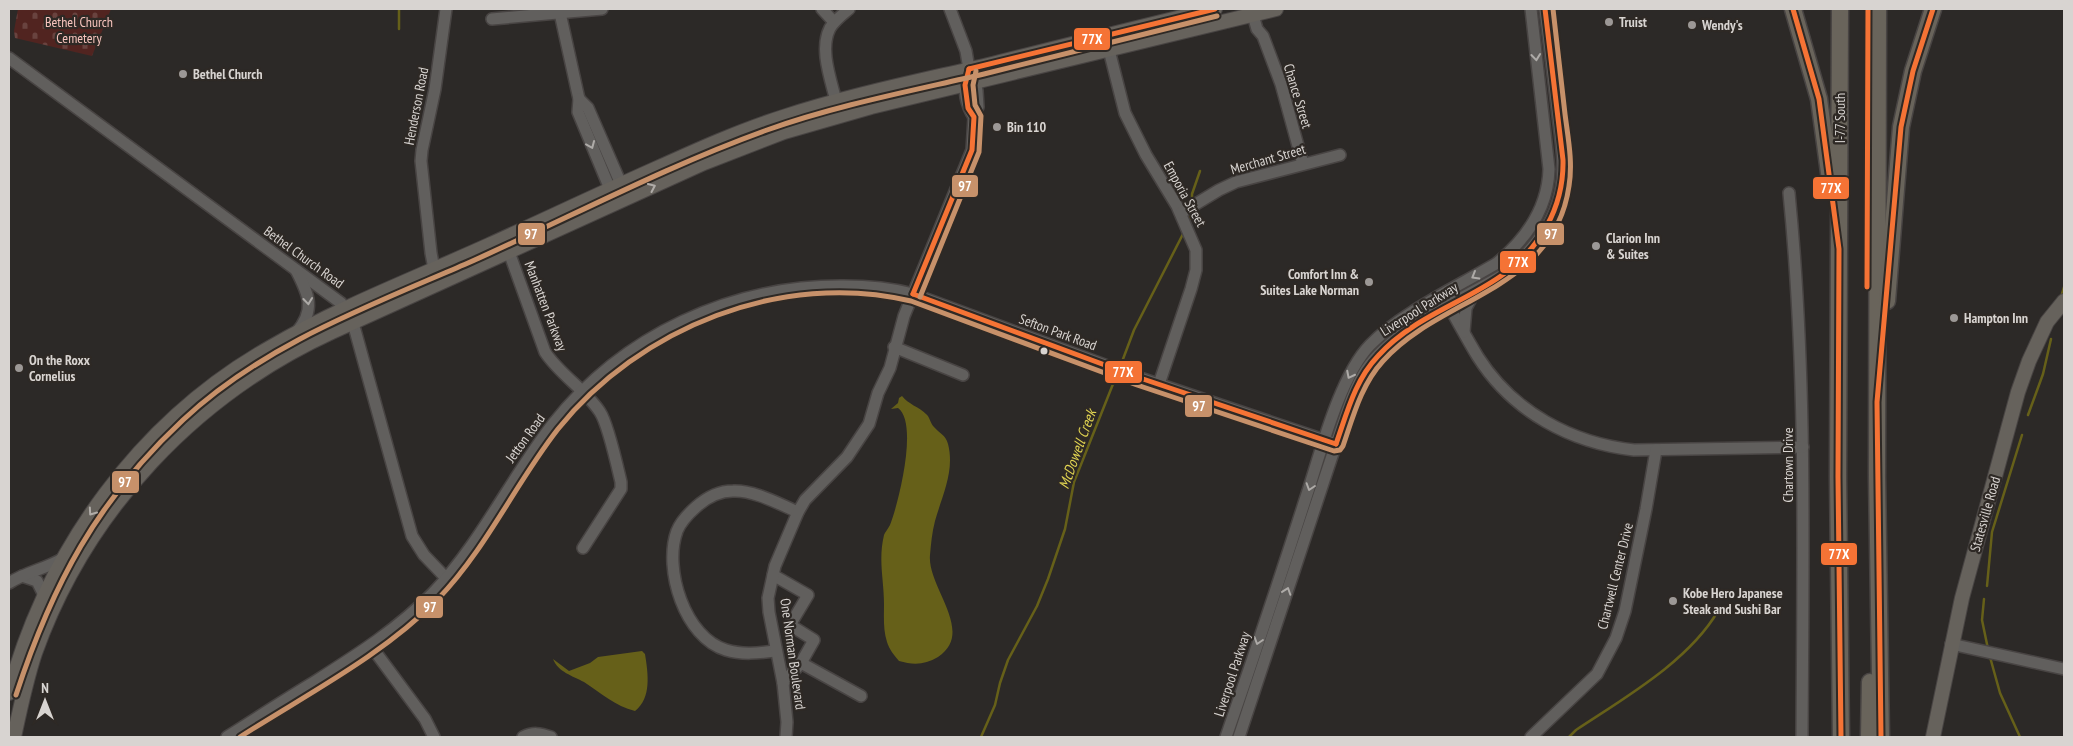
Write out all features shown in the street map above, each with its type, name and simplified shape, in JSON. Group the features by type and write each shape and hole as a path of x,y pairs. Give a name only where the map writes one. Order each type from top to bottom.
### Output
{"highway":[{"path":"1793,9 1819,99 1839,249"},
{"name":"I-77 South","path":"1840,9 1838,486 1841,737"},
{"path":"1850,9 1849,477 1852,737"},
{"path":"1868,9 1866,477 1870,737"},
{"path":"1878,9 1877,402 1881,737"},
{"path":"1877,402 1887,307 1901,127 1913,71 1933,9"}],"main road":[{"path":"9,693 27,635 44,595 62,559 106,493 137,455 160,432 218,382 268,348 346,309 710,144 781,117 836,101 1215,9"},
{"path":"1134,44 1157,32 1218,16 1221,9"},
{"path":"14,737 29,673 51,615 80,557 107,516 144,469 170,442 213,404 264,368 352,322 747,145 810,124 1263,11"},
{"path":"704,164 702,159 706,154 763,131 781,117"},
{"path":"545,235 561,222 617,194 621,190 616,187"},
{"name":"Statesville Road","path":"1933,737 1951,644 2018,392 2029,361 2048,322 2064,301"},
{"path":"107,516 122,486 162,439 160,432"}],"street":[{"name":"Henderson Road","path":"434,269 421,161 437,80 446,9"},
{"path":"492,19 602,9"},
{"path":"822,9 834,22"},
{"path":"836,101 826,50 829,30 834,22 849,9"},
{"name":"One Norman Boulevard","path":"786,737 787,722 782,683 768,612 768,598 773,575 798,512 812,492 847,457 869,424 878,393 890,368 894,347 913,294 968,162 973,142 974,117 978,107 970,84 966,51 950,9"},
{"name":"Liverpool Parkway","path":"1226,737 1325,441 1343,390 1354,368 1369,346 1403,318 1496,264 1512,251 1533,223 1546,196 1549,168 1531,9"},
{"name":"Liverpool Parkway","path":"1239,737 1336,444 1358,384 1376,356 1404,333 1501,276 1526,256 1546,229 1559,200 1562,185 1563,158 1545,9"},
{"name":"Chance Street","path":"1263,11 1257,29 1263,36 1281,84 1303,164"},
{"path":"560,13 579,99 588,108 616,187"},
{"name":"Emporia Street","path":"1109,50 1125,113 1146,155 1181,213 1196,250 1196,270 1160,384"},
{"name":"Bethel Church Road","path":"9,58 333,296 346,309 352,322 412,536 424,555 446,578"},
{"name":"Merchant Street","path":"1181,213 1236,182 1340,155"},
{"name":"Chartown Drive","path":"1790,193 1797,270 1803,447 1802,737"},
{"name":"Manhatten Parkway","path":"509,252 545,352 554,365 581,390 601,413 621,482 620,490 583,548"},
{"path":"296,269 308,294 309,308 306,320 296,333"},
{"name":"Jetton Road","path":"227,737 371,646 402,622 446,578 538,444 581,390 628,351 680,321 728,303 782,290 826,286 881,287 913,294"},
{"path":"1464,332 1466,308 1476,291"},
{"name":"Sefton Park Road","path":"913,294 1160,384 1336,444"},
{"path":"1443,295 1478,357 1496,380 1516,401 1543,421 1574,436 1625,449 1803,447"},
{"path":"894,347 963,375"},
{"name":"Chartwell Center Drive","path":"1531,737 1597,674 1616,638 1626,603 1646,509 1656,450"},
{"path":"775,651 744,653 726,650 704,637 689,620 680,595 674,568 674,543 681,523 689,514 701,503 723,492 746,492 798,512"},
{"path":"9,583 30,571 54,564 62,559"},
{"path":"773,575 808,595 790,625 814,640 801,663 782,683"},
{"path":"22,576 37,581 44,595"},
{"path":"1951,644 2064,669"},
{"path":"371,646 425,719 434,737"},
{"path":"801,663 861,696"},
{"path":"523,737 540,733 551,737"}],"green space":[{"name":"Bethel Church Cemetery","path":"18,9 111,9 92,56 15,38 14,31"}],"shaded area":[{"path":"902,396 927,415 933,425 946,438 950,454 949,474 934,525 930,555 935,581 951,622 952,635 948,647 938,657 919,664 899,661 888,645 884,628 882,544 898,500 907,446 907,430 904,417 898,408 891,409"},
{"path":"642,651 645,654 648,685 644,699 635,711 615,703 584,682 566,673 558,667 553,659 569,671 590,663 598,657"}],"waterway":[{"path":"399,9 399,29"},
{"name":"McDowell Creek","path":"1192,201 1192,194 1200,171"},
{"name":"McDowell Creek","path":"1188,223 1192,212"},
{"name":"McDowell Creek","path":"1120,367 1134,330 1184,232"},
{"path":"2061,297 2064,287"},
{"path":"2028,415 2043,374 2051,339"},
{"name":"McDowell Creek","path":"981,737 995,705 1008,660 1037,606 1048,579 1065,529 1074,482 1117,374"},
{"path":"1987,586 1992,532 2022,435"},
{"path":"1984,599 1982,620 1988,649"},
{"path":"1569,737 1576,730 1634,692 1673,663 1690,647 1718,611"},
{"path":"1990,657 2000,693 2020,737"}],"transit line":[{"name":"77X","path":"969,69 1215,9"},
{"name":"77X","path":"1336,444 1358,386 1370,365 1378,356 1391,343 1421,321 1501,276 1527,253 1547,225 1559,194 1563,160 1545,9"},
{"name":"97","path":"240,737 343,673 393,639 438,599 471,559 558,429 591,393 629,362 671,336 716,316 764,301 813,294 862,293 911,301 1137,385 1334,451 1340,450 1363,391 1375,370 1383,361 1407,339 1519,270 1542,248 1559,221 1569,186 1570,159 1553,9"},
{"name":"77X","path":"1793,9 1819,99 1839,249 1838,477 1841,737"},
{"name":"77X","path":"1867,287 1868,9"},
{"name":"77X","path":"1881,737 1877,402 1901,127 1913,71 1933,9"},
{"name":"97","path":"16,695 45,617 62,581 102,513 126,481 153,450 214,393 282,349 355,312 468,263 653,177 767,130 847,106 1217,16"},
{"name":"77X","path":"913,294 972,150 974,117 968,108 965,85 969,69"},
{"name":"97","path":"920,297 979,152 981,116 975,105 973,85 976,71"},
{"name":"77X","path":"913,294 1140,378 1336,444"}],"place":[{"name":"Truist","path":"1609,22"},
{"name":"Wendy's","path":"1692,25"},
{"name":"Bethel Church","path":"183,74"},
{"name":"Bin 110","path":"997,127"},
{"name":"Clarion Inn & Suites","path":"1596,246"},
{"name":"Comfort Inn & Suites Lake Norman","path":"1369,282"},
{"name":"Hampton Inn","path":"1954,318"},
{"name":"On the Roxx Cornelius","path":"19,368"},
{"name":"Kobe Hero Japanese Steak and Sushi Bar","path":"1673,601"}]}
